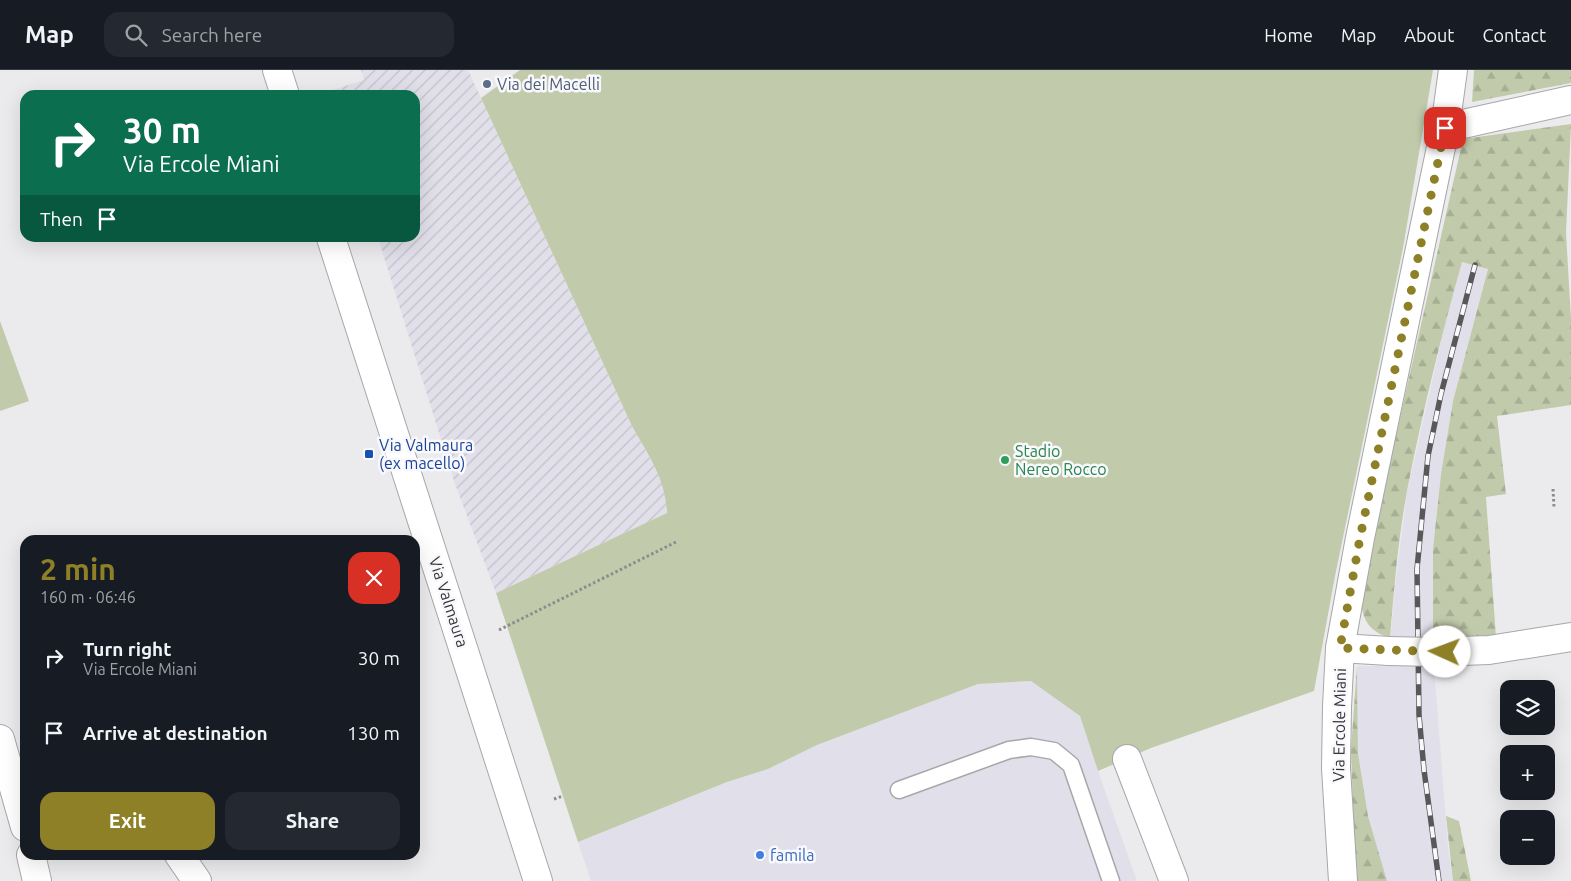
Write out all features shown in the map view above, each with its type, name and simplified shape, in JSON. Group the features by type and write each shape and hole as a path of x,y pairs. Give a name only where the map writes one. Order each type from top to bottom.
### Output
{"street":[{"path":"277,70 283,90"},
{"name":"Via Ercole Miani","path":"1343,881 1336,768 1340,648 1360,538 1445,128 1454,70"},
{"path":"1445,128 1571,100"},
{"name":"Via Valmaura","path":"332,242 538,881"},
{"path":"1340,648 1434,652 1489,650 1571,637"},
{"path":"0,739 20,809"},
{"path":"1127,759 1174,881"},
{"path":"32,860 37,881"},
{"path":"182,860 197,881"}],"lane":[{"path":"899,790 1009,750 1031,747 1054,751 1071,765 1112,881"}],"path":[{"path":"1553,490 1554,507"},
{"path":"498,630 678,541"},
{"path":"554,799 563,796"}],"shaded area":[{"path":"361,70 468,70 632,426 660,476 666,497 667,513 496,593 455,484 379,242 420,242 420,90 332,90 364,80"},
{"path":"1462,262 1488,268 1453,401 1441,474 1433,549 1434,666 1448,847 1453,881 1387,881 1368,816 1358,753 1357,666 1388,666 1395,586 1407,492 1445,324"},
{"path":"1031,681 1080,716 1137,881 591,881 578,842 727,782 768,769 817,745 978,684"}],"green space":[{"name":"Stadio Nereo Rocco","path":"520,70 1433,70 1403,248 1335,576 1314,691 1151,748 1098,771 1080,716 1031,681 978,684 817,745 768,769 727,782 578,842 496,593 667,513 666,500 660,478 632,426 481,98"},
{"path":"1474,70 1571,70 1571,83 1472,102"},
{"path":"1571,124 1566,233 1571,319 1571,405 1497,416 1506,494 1486,497 1496,637 1433,638 1433,549 1441,474 1453,401 1488,269 1462,262 1432,376 1407,491 1399,546 1390,638 1377,632 1369,625 1364,616 1361,603 1387,475 1463,139"},
{"path":"0,321 29,401 0,411"},
{"path":"1357,666 1358,753 1368,816 1387,881 1357,881 1351,749"},
{"path":"1446,816 1459,821 1471,881 1453,881"}],"railway":[{"path":"1439,881 1424,770 1419,715 1417,569 1428,456 1441,394 1475,265"}],"place":[{"name":"Via dei Macelli","path":"487,84"},
{"name":"Via Valmaura (ex macello)","path":"369,454"},
{"name":"Stadio Nereo Rocco","path":"1005,460"},
{"name":"famila","path":"760,855"}],"route":[{"path":"1445,128 1360,538 1340,648 1445,652"}]}
